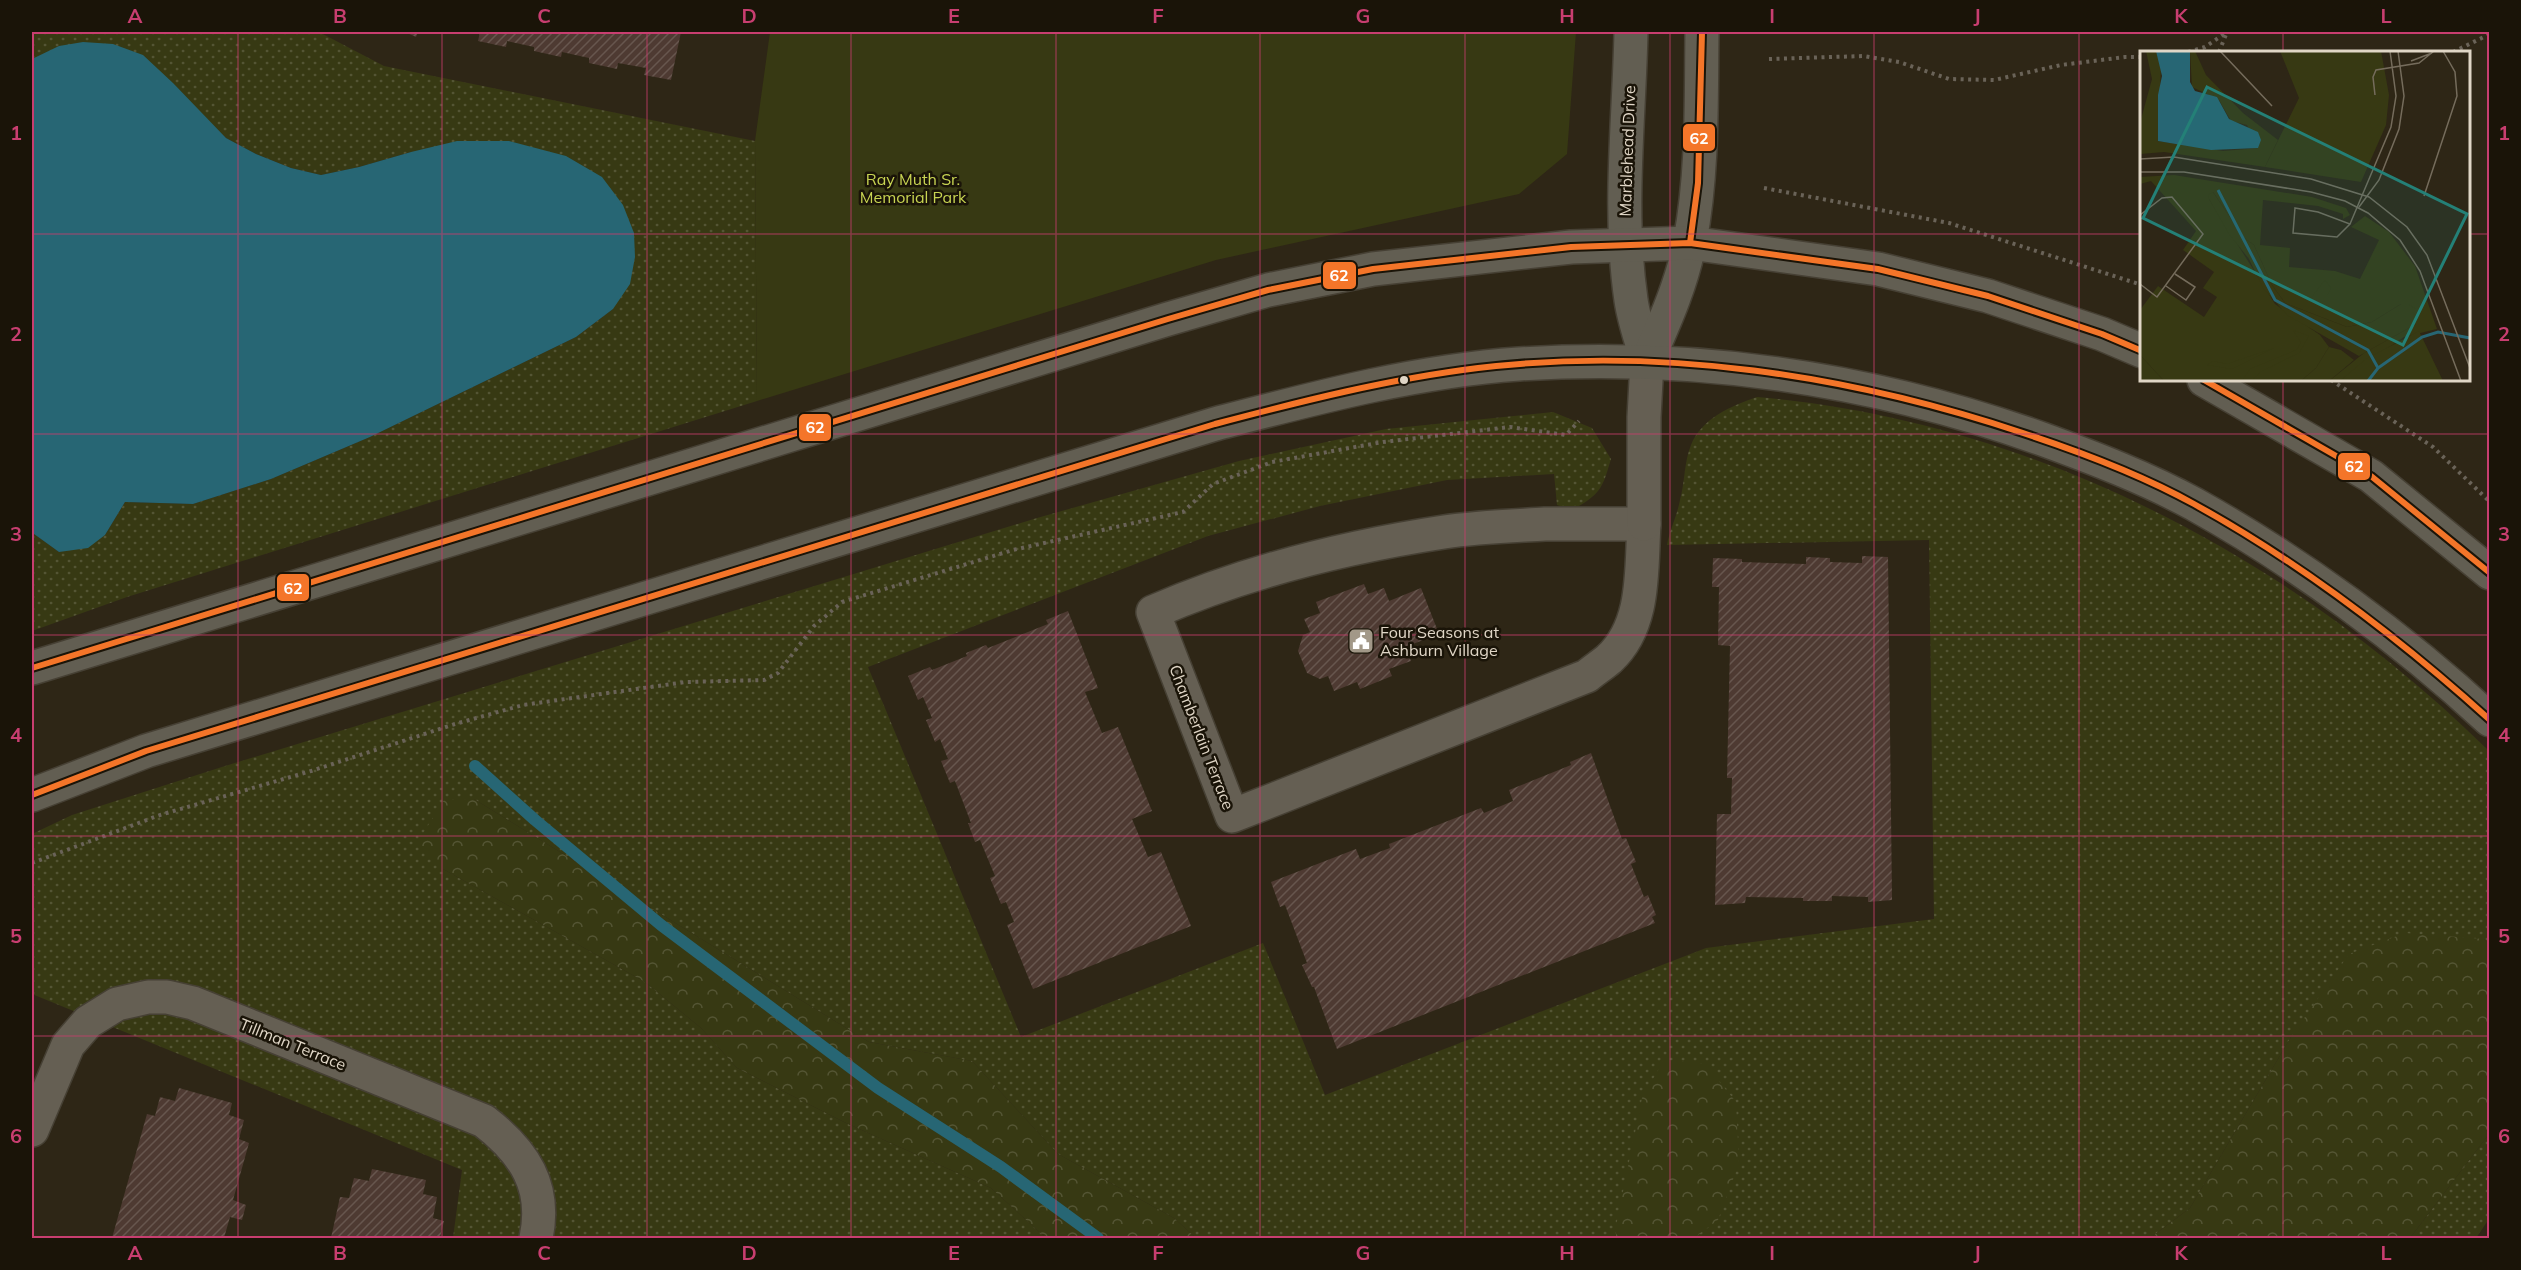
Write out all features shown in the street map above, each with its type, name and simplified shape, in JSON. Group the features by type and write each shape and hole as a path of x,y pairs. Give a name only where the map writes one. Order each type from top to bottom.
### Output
{"main road":[{"name":"Marblehead Drive","path":"1630,32 1624,183 1625,243 1631,303 1647,362"},
{"path":"1647,362 1675,299 1690,243 1698,183 1702,32"},
{"path":"32,668 1268,290 1373,269 1490,254 1625,243 1690,243 1878,269 1988,296 2102,334 2140,350"},
{"path":"32,795 146,751 1215,424 1330,394 1424,375 1518,364 1647,362 1745,368 1856,385 1985,419 2095,458 2193,504 2287,562 2374,622 2454,686 2490,720"},
{"path":"2206,381 2281,422 2371,476 2490,573"}],"street":[{"name":"Chamberlain Terrace","path":"1644,524 1545,524 1446,532 1349,549 1254,574 1153,612 1232,816 1587,676 1610,658 1629,633 1639,606 1644,524 1644,417 1647,362"},
{"name":"Tillman Terrace","path":"32,1130 68,1046 88,1022 117,1004 148,997 176,999 193,1003 484,1121 508,1140 526,1165 537,1195 536,1239"}],"path":[{"path":"2191,51 2205,47 2227,32"},
{"path":"2219,51 2227,32"},
{"path":"2455,51 2490,34"},
{"path":"1769,59 1864,56 1899,62 1949,80 1994,80 2061,65 2140,57"},
{"path":"1764,188 1949,223 2140,284"},
{"path":"2333,381 2433,447 2490,502"},
{"path":"32,863 160,815 523,705 686,682 764,680 778,673 814,626 842,602 1013,550 1183,512 1213,484 1272,462 1383,442 1510,427 1566,435 1579,421"}],"green space":[{"path":"32,32 319,32 384,66 755,141 757,401 127,597 32,631 32,536 34,534 59,552 105,535 125,502 193,504 271,479 370,437 576,337 613,309 411,152 321,175 291,168 256,154 226,138 200,113 32,59"},
{"name":"Ray Muth Sr. Memorial Park","path":"770,32 1576,32 1567,154 1519,194 1216,260 757,401 755,141"},
{"path":"1757,397 1860,411 1961,435 2059,469 2153,511 2244,561 2331,618 2413,681 2489,751 2489,945 2484,939 2291,1037 2190,1208 2150,1238 1196,1238 1174,1218 1058,1154 972,1061 869,1042 474,799 443,869 645,982 701,1028 737,1068 846,1123 991,1188 1046,1238 453,1238 462,1170 32,994 32,834 72,815 225,766 1037,518 1239,461 1386,429 1553,412 1592,428 1611,459 1599,490 1589,500 1572,510 1557,505 1554,474 1447,480 1320,506 1208,536 868,667 1021,1037 1263,943 1325,1095 1706,948 1934,919 1929,540 1667,545 1679,506 1689,452 1696,436 1702,427 1718,414"},
{"path":"474,799 869,1042 972,1061 1058,1154 1174,1218 1196,1238 1046,1238 991,1188 846,1123 737,1068 701,1028 645,982 443,869 417,843 444,800"},
{"path":"2405,933 2484,939 2490,945 2489,1134 2410,1238 2150,1238 2190,1208 2291,1037 2349,954"},
{"path":"1664,1060 1705,1064 1736,1102 1739,1163 1718,1220 1694,1238 1616,1238 1616,1226 1642,1098"},
{"path":"2489,1134 2489,1219 2476,1238 2410,1238"}],"water":[{"path":"83,42 113,44 143,55 226,138 256,154 291,168 321,175 457,141 509,141 566,156 602,177 623,205 634,233 635,257 630,284 613,309 576,337 370,437 271,479 193,504 125,502 105,535 88,548 59,552 34,534 32,536 32,59 59,46"}],"building":[{"path":"405,32 418,32 416,37"},
{"path":"480,32 681,32 671,80 644,75 646,68 618,63 617,69 589,63 589,58 562,52 561,57 534,51 534,47 507,41 506,47 478,41"},
{"path":"1862,556 1888,557 1892,900 1868,902 1868,897 1832,896 1832,901 1803,901 1803,898 1746,897 1745,903 1715,905 1717,814 1731,814 1732,778 1727,778 1730,646 1718,645 1719,587 1712,587 1713,558 1742,559 1742,562 1806,564 1806,557 1830,558 1830,562 1862,563"},
{"name":"Four Seasons at Ashburn Village","path":"1364,584 1368,594 1384,588 1389,601 1421,588 1439,634 1405,647 1411,661 1389,669 1392,676 1360,689 1357,682 1334,691 1328,676 1320,679 1307,673 1298,651 1303,635 1310,632 1304,619 1320,613 1316,602"},
{"path":"1068,611 1098,688 1085,692 1102,733 1118,727 1152,811 1132,819 1148,857 1161,852 1191,926 1033,989 1007,925 1014,922 1006,902 1001,904 990,878 995,876 980,840 975,842 968,823 971,823 955,781 950,783 941,761 948,759 940,739 935,742 926,720 932,718 923,697 918,700 908,676 930,667 932,670 967,656 966,653 986,645 988,648 1048,624 1046,620"},
{"path":"1591,753 1622,839 1626,838 1636,862 1631,864 1644,897 1648,895 1656,915 1652,917 1655,923 1337,1049 1314,987 1302,965 1307,963 1285,905 1280,907 1271,882 1356,849 1360,859 1390,848 1389,844 1481,808 1484,813 1513,801 1509,790 1571,765 1570,762"},
{"path":"179,1088 232,1103 229,1115 244,1120 239,1139 249,1143 233,1200 246,1205 242,1220 230,1217 224,1238 112,1238 147,1114 155,1116 160,1097 175,1101"},
{"path":"372,1169 426,1180 423,1194 437,1197 433,1218 444,1221 440,1238 331,1238 340,1197 349,1198 354,1178 369,1181"}],"waterway":[{"path":"475,766 535,820 661,925 878,1088 1001,1167 1098,1238"}],"transit line":[{"name":"62","path":"1690,243 1698,183 1702,32"},
{"name":"62","path":"32,668 1168,319 1268,290 1373,269 1571,247 1690,243 1878,269 1988,296 2102,334 2140,350"},
{"name":"62","path":"32,795 146,751 1215,424 1379,384 1478,368 1547,362 1616,361 1685,364 1822,381 1890,395 1957,413 2088,456 2174,493 2273,551 2385,631 2490,720"},
{"name":"62","path":"2206,381 2371,476 2490,573"}],"place":[{"name":"Four Seasons at Ashburn Village","path":"1361,641"}]}
